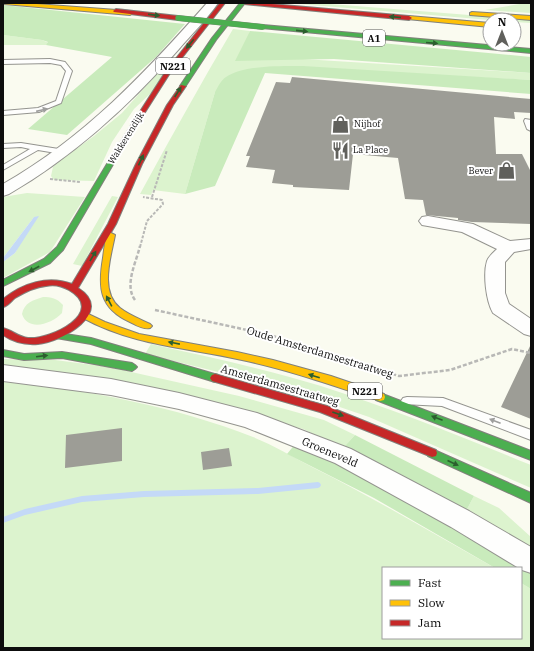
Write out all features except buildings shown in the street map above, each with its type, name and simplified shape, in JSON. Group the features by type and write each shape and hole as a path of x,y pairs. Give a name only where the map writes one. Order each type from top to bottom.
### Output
{"main road":[{"name":"A1","path":"4,3 130,13 264,27 531,51"},
{"name":"A1","path":"55,3 130,13"},
{"name":"Wakkerendijk","path":"74,242 76,220 98,183 168,72 224,3"},
{"name":"A1","path":"244,3 482,24"},
{"name":"Wakkerendijk","path":"74,288 112,224 139,164 170,106 214,39 244,3"},
{"path":"338,3 531,18"},
{"path":"467,7 489,6"},
{"path":"194,10 248,16"},
{"name":"A1","path":"310,22 428,32"},
{"name":"N221","path":"3,283 31,270 54,256 76,220"},
{"name":"N221","path":"112,224 103,278 107,300 120,315 154,328"},
{"path":"50,283 59,272"},
{"path":"3,304 22,289 50,283 63,284 74,288 81,293 85,300 84,315 77,324 59,336 42,341 26,341 12,337 3,330"},
{"name":"Amsterdamsestraatweg","path":"84,315 108,327 132,335 254,359 362,390 531,456"},
{"name":"N221","path":"177,335 254,359"},
{"name":"Amsterdamsestraatweg","path":"59,336 76,337 233,384 296,400 368,425 531,498"},
{"path":"3,353 24,357 62,355 142,368"},
{"path":"157,371 233,384"}],"street":[{"name":"Wakkerendijk","path":"32,176 97,125 137,90 213,3"},
{"path":"3,191 32,176"},
{"path":"428,221 467,228 508,247 531,244"},
{"path":"508,247 496,261 495,293 500,308 531,328"},
{"name":"Groeneveld","path":"3,373 111,387 178,401 249,419 343,456 460,519 531,561"}],"lane":[{"path":"3,62 50,61 63,64 69,71 59,102 49,108 31,112 3,113"},
{"path":"528,121 531,129"},
{"path":"4,145 62,152"},
{"path":"3,161 38,148"},
{"path":"3,168 38,148"},
{"path":"391,401 443,402 531,435"}],"path":[{"path":"152,197 168,147"},
{"path":"32,176 43,179 98,183"},
{"path":"126,195 152,197 162,200 163,204 147,221 130,284 130,293 135,301"},
{"name":"Oude Amsterdamsestraatweg","path":"149,309 270,335 399,376 450,370 512,349 531,353"}],"green space":[{"path":"288,3 318,3 482,16 482,19"},
{"path":"525,3 531,3 531,13 485,10"},
{"path":"3,5 185,24 156,57 67,135 28,129 112,57 46,45 48,42 42,40 3,35"},
{"path":"522,19 531,20 531,23 522,22"},
{"path":"233,29 250,31 249,34 302,59 531,73 531,80 274,67 215,92 185,194 153,190 151,195 140,194"},
{"path":"250,31 531,57 531,73 334,59 235,61"},
{"path":"3,35 42,40 49,43 46,45 3,45"},
{"path":"174,57 152,92 134,109 112,142 94,181 54,180 51,176 53,167 122,113 168,61"},
{"path":"303,66 531,80 531,94 265,73 215,186 185,194 215,92 223,80 233,73 252,68"},
{"path":"27,193 85,197 50,252 3,278 3,262 15,253 34,217 3,258 3,197"},
{"path":"112,196 118,197 82,266 73,264"},
{"path":"43,297 54,298 61,303 63,305 62,313 47,323 29,323 25,320 22,314 23,310 30,302"},
{"path":"151,344 279,374 321,386 427,424 531,465 531,488 369,417 287,389 145,354"},
{"path":"3,359 55,360 109,367 239,396 324,420 355,435 343,448 303,429 190,398 3,369"},
{"path":"3,382 66,389 130,401 162,408 224,426 275,447 358,491 493,567 382,567 382,639 522,639 522,584 531,589 531,648 3,648"},
{"path":"355,435 474,496 465,513 343,448"},
{"path":"296,443 371,481 531,570 531,589 522,584 522,567 493,567 374,498 287,454"},
{"path":"474,496 499,508 531,537 531,552 465,513"}],"water":[{"path":"39,216 15,253 3,262 3,258 34,217"}],"waterway":[{"path":"3,520 25,512 82,499 144,494 258,491 318,485"}],"traffic: fast":[{"path":"183,86 214,39 243,3"},
{"path":"178,18 263,27"},
{"path":"263,27 531,51"},
{"path":"3,283 47,261 60,248 119,149"},
{"path":"59,336 91,341 215,378"},
{"path":"3,353 24,357 62,355 132,367"},
{"path":"380,397 531,456"},
{"path":"432,453 531,498"}],"traffic: slow":[{"path":"4,3 130,13"},
{"path":"472,14 531,18"},
{"path":"409,18 482,24"},
{"path":"111,235 105,267 105,291 109,301 117,310 129,318 147,326"},
{"path":"84,315 120,332 158,342 237,355 273,363 380,397"}],"traffic: jam":[{"path":"119,149 168,72 223,3"},
{"path":"244,3 409,18"},
{"path":"116,11 178,18"},
{"path":"74,288 112,224 139,164 170,105 183,86"},
{"path":"3,304 19,292 29,287 48,282 68,286 77,291 84,299 86,304 85,312 77,323 65,332 48,339 38,341 20,340 3,331"},
{"path":"215,378 323,409 432,453"}],"place":[{"name":"Nijhof","path":"341,124"},
{"name":"La Place","path":"340,150"},
{"name":"Bever","path":"506,171"}]}
